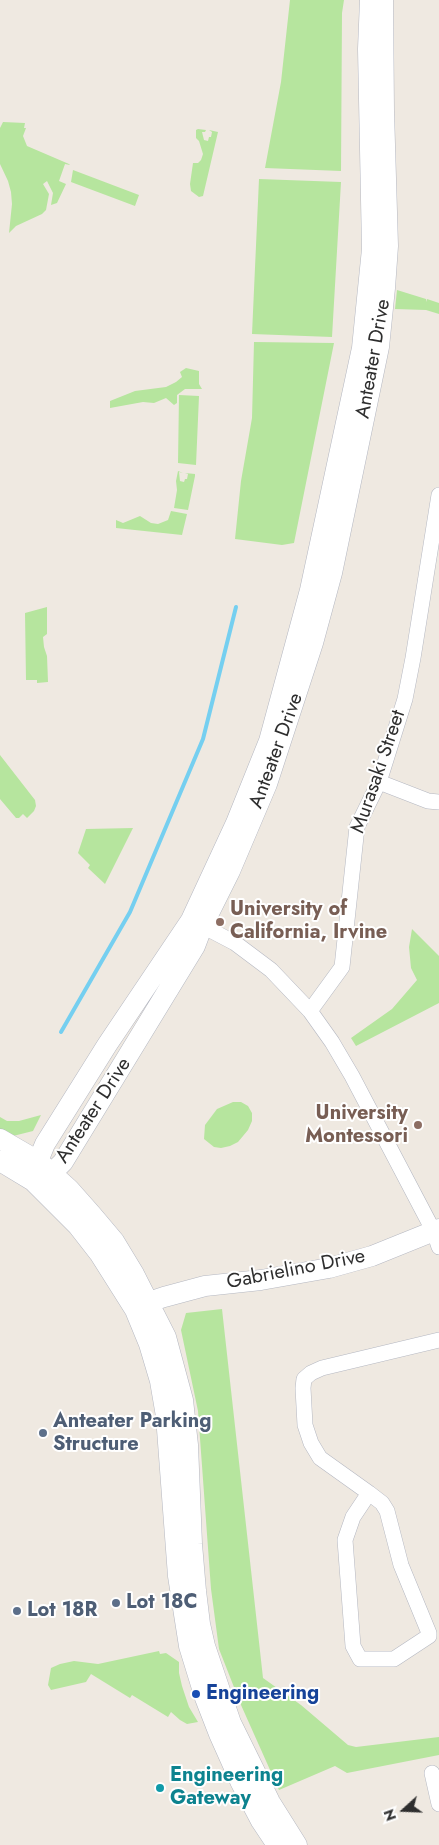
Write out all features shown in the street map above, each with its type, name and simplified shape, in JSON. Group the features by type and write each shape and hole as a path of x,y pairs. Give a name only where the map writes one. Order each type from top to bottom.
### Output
{"main road":[{"name":"Anteater Drive","path":"40,1172 63,1162 195,946 197,922 269,741 310,590 362,348 372,249 368,49 370,0"},
{"name":"Anteater Drive","path":"197,922 254,816 288,722 313,643 332,573 379,347 388,246 383,0"},
{"path":"288,722 288,699 318,579 315,564"},
{"path":"0,1139 40,1172 69,1189 114,1241 149,1302 166,1337 183,1400 188,1445 196,1591 205,1646 232,1723 270,1802 297,1845"},
{"path":"0,1161 40,1172 99,1253 135,1310 149,1344 160,1381 166,1416 178,1576 189,1646 205,1698 219,1734 240,1781 261,1821 277,1845"},
{"name":"Gabrielino Drive","path":"149,1302 206,1286 261,1280 329,1268 437,1236"}],"street":[{"name":"Murasaki Street","path":"310,1012 342,967 357,827 379,782 405,699 433,570 439,495"},
{"path":"379,782 428,801 439,802"},
{"path":"197,922 236,944 271,970 310,1012 332,1042 352,1076 437,1236"},
{"path":"369,1493 353,1517 345,1540 353,1646 360,1659 394,1659 429,1636 430,1633 401,1564 387,1511 382,1503 369,1493 320,1458 311,1443 306,1425 304,1379 322,1368 439,1340"},
{"path":"432,1773 439,1804"}],"green space":[{"path":"290,0 344,0 342,13 341,171 265,168 281,82"},
{"path":"3,122 25,123 24,128 26,128 23,136 27,146 70,165 65,164 59,181 66,184 57,203 51,205 53,193 47,181 43,184 49,194 46,210 42,214 16,226 9,233 12,204 11,192 0,164 0,128"},
{"path":"196,130 206,130 202,132 204,140 208,141 212,132 209,130 218,132 203,196 199,197 191,191 190,184 193,163 198,163 203,154 199,141 196,138"},
{"path":"73,170 139,195 135,206 71,182"},
{"path":"259,179 341,182 332,337 252,334"},
{"path":"397,290 426,299 426,302 427,299 439,303 439,314 426,310 395,309"},
{"path":"254,342 334,343 294,543 282,545 235,539 241,481 252,418"},
{"path":"186,368 199,371 199,384 202,389 185,389 177,395 177,403 174,405 166,398 154,403 143,402 110,408 110,401 135,391 166,387 176,382 182,377 180,372"},
{"path":"179,395 199,396 196,465 178,463"},
{"path":"178,471 183,473 179,472 180,481 184,482 188,474 185,473 195,474 188,510 174,508"},
{"path":"171,511 187,514 182,535 116,528 116,520 123,523 140,516 151,523 158,524 168,520"},
{"path":"47,607 47,634 43,637 47,656 48,682 37,683 37,680 26,680 25,613"},
{"path":"0,755 35,800 36,806 34,811 27,818 23,814 16,818 0,799"},
{"path":"133,828 105,884 88,868 90,865 78,853 86,829"},
{"path":"412,929 439,956 439,1003 356,1046 351,1038 392,1009 417,980 411,968 409,947"},
{"path":"233,1102 241,1102 248,1106 252,1113 252,1121 248,1130 238,1142 221,1148 214,1147 204,1139 205,1125 217,1109"},
{"path":"41,1115 33,1131 13,1136 0,1130 0,1117 7,1121 19,1121"},
{"path":"222,1309 263,1678 301,1705 348,1745 356,1747 439,1737 439,1755 347,1773 335,1766 279,1790 241,1705 219,1649 211,1589 198,1411 181,1330 186,1313"},
{"path":"159,1651 160,1654 166,1653 179,1662 182,1686 189,1707 198,1722 187,1724 171,1712 168,1717 132,1695 130,1698 91,1674 86,1682 51,1690 48,1685 51,1668 60,1664 74,1661 98,1664"}],"waterway":[{"path":"61,1032 130,912 203,739 236,607"}],"place":[{"name":"University of California, Irvine","path":"220,922"},
{"name":"University Montessori","path":"418,1125"},
{"name":"Anteater Parking Structure","path":"43,1433"},
{"name":"Lot 18C","path":"116,1603"},
{"name":"Lot 18R","path":"17,1611"},
{"name":"Engineering","path":"196,1694"},
{"name":"Engineering Gateway","path":"160,1788"}]}
